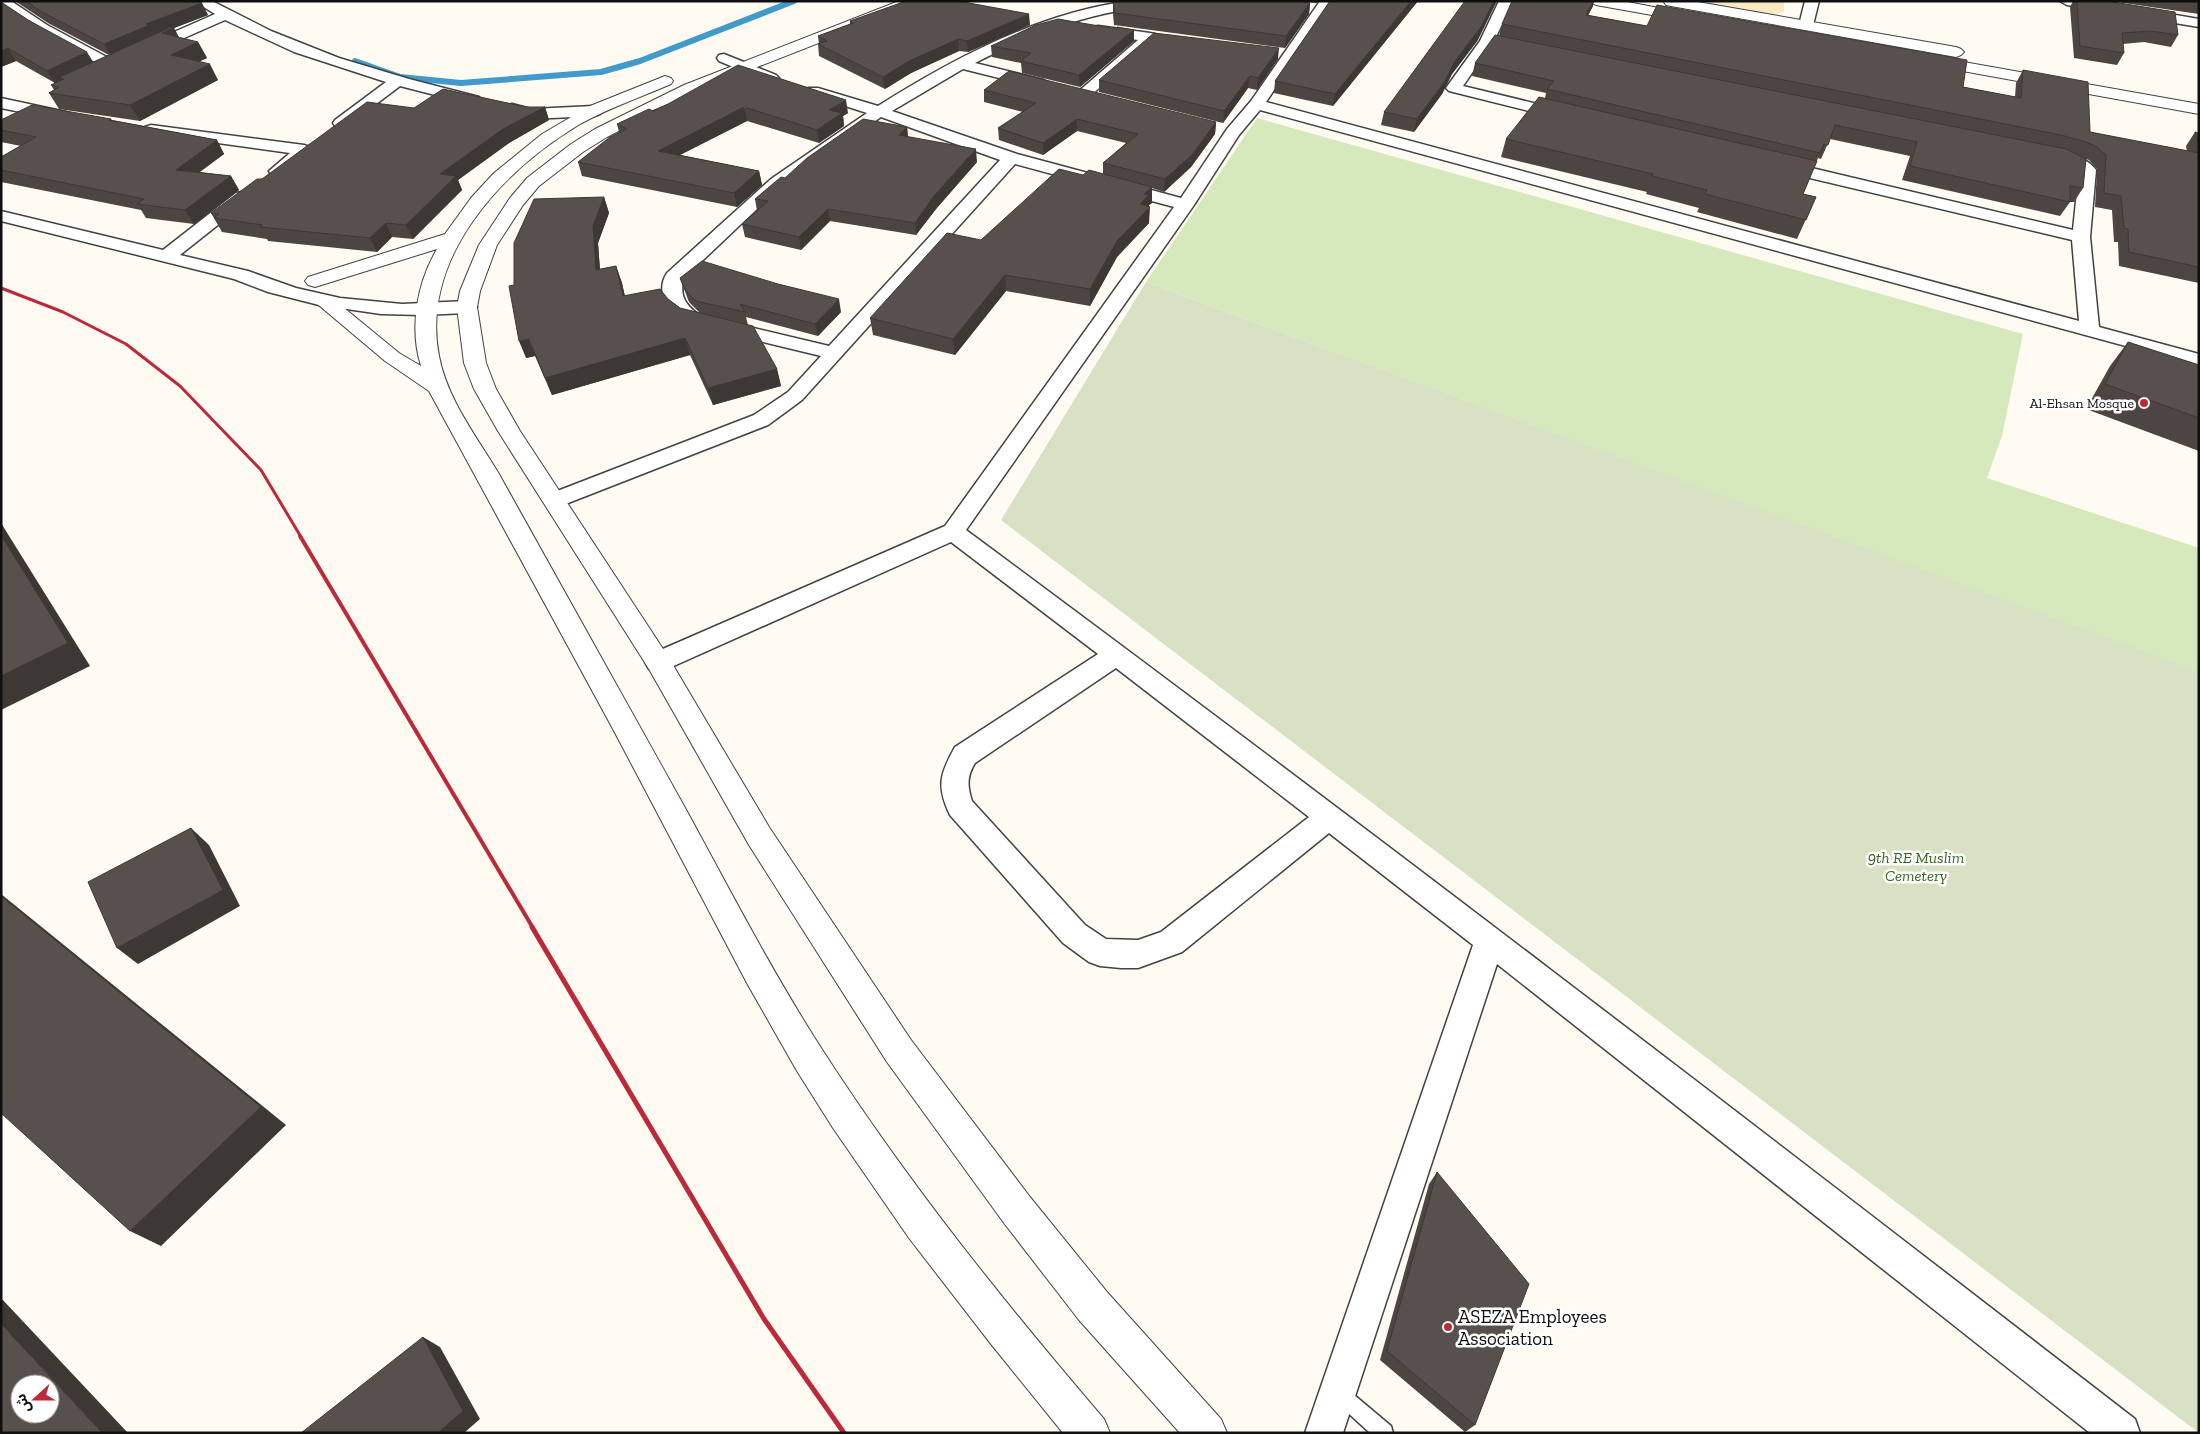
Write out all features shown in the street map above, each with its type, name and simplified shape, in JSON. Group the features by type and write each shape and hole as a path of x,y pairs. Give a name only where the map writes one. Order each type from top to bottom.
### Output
{"street":[{"path":"1,1 42,28 111,65"},
{"path":"201,1 225,15 305,51 396,82 531,114 594,111"},
{"path":"869,1 736,63 620,122 577,148 533,182 516,202 488,245 469,299 475,363 485,389 509,431 658,662 759,836 900,1051 1011,1202 1093,1306 1207,1433"},
{"path":"913,1 594,111 557,132 520,160 494,184 471,210 452,238 428,302 426,348 437,386 597,673 775,1003 825,1083 942,1253 1090,1433"},
{"path":"834,353 692,319 678,308 670,294 674,277 778,182 878,111 960,64 1052,24 1118,7 1163,1"},
{"path":"1506,1 1487,40 1454,88 1576,118"},
{"path":"1596,1 2199,109"},
{"path":"1665,1 2199,95"},
{"path":"1806,25 1812,1"},
{"path":"2067,1 2182,14 2199,23"},
{"path":"658,662 953,532 1185,205 1233,132 1257,104 1290,56 1316,7"},
{"path":"93,73 225,15"},
{"path":"1052,24 1168,39"},
{"path":"1084,94 1150,37"},
{"path":"1487,40 1507,44"},
{"path":"1271,53 1290,56"},
{"path":"736,63 760,75 878,111 1011,158 1185,205"},
{"path":"960,64 1103,99"},
{"path":"166,256 396,82"},
{"path":"22,107 40,99"},
{"path":"1,102 72,118"},
{"path":"1257,104 2199,360"},
{"path":"531,114 557,132"},
{"path":"137,128 304,150"},
{"path":"1215,128 1233,132"},
{"path":"2038,152 2068,158 2088,170 2082,237 2089,329"},
{"path":"555,500 760,420 779,409 794,396 834,353 1011,158"},
{"path":"1761,161 2082,237"},
{"path":"1,216 241,275 260,284 326,302 382,310 428,302 469,299"},
{"path":"315,281 452,238"},
{"path":"241,275 272,276 315,281 428,302"},
{"path":"326,302 392,357 437,386"},
{"path":"953,532 1117,654 1490,940 2121,1433"},
{"path":"1117,654 965,755 954,773 954,790 960,807 1074,934 1100,952 1121,954 1138,954 1171,942 1329,817"},
{"path":"1324,1433 1490,940"}],"lane":[{"path":"1338,1392 1384,1433"}],"green space":[{"path":"1257,118 2023,334 2002,436 1987,478 2199,548 2199,673 1146,282"},
{"name":"9th RE Muslim Cemetery","path":"1146,282 2199,672 2199,1433 1001,520"}],"sand":[{"path":"1674,1 1784,1 1784,12 1760,17"}],"building":[{"path":"26,1 199,1 202,3 146,24 150,25 104,44 40,11"},
{"path":"906,1 958,1 1029,14 967,41 958,39 909,61 883,77 818,44 827,41 818,36 853,23 850,21"},
{"path":"1299,1 1310,3 1286,36 1115,13 1113,2"},
{"path":"1330,1 1411,1 1335,94 1275,81"},
{"path":"1465,1 1494,1 1481,27 1455,61 1445,81 1417,119 1384,112"},
{"path":"1512,1 1593,1 1586,15 1647,26 1657,5 1967,60 1963,87 2021,98 2023,70 2088,82 2090,132 2199,153 2199,267 2129,252 2128,229 2124,228 2121,196 2104,193 2106,155 2097,147 2086,142 2061,135 1502,24"},
{"path":"2077,1 2107,1 2175,12 2178,35 2151,31 2122,33 2124,53 2080,46"},
{"path":"1,2 28,20 87,52 47,71 8,48 1,51"},
{"path":"1058,19 1134,30 1079,75 1021,61 1031,53 991,46 1036,25"},
{"path":"171,27 174,28 162,33 198,42 171,55 210,64 130,105 49,93 59,87 51,85 64,79 60,77"},
{"path":"1154,33 1279,48 1258,78 1250,76 1224,111 1099,80"},
{"path":"1495,35 2066,149 2086,159 2083,188 2070,186 2070,202 1910,166 1917,142 1835,125 1828,145 1824,144 1820,153 1547,89 1554,81 1475,63"},
{"path":"738,65 846,100 829,110 842,113 817,130 744,107 658,151 759,171 734,193 578,162 610,137 627,129 617,124 649,109 653,111 668,104"},
{"path":"1009,71 1216,122 1192,155 1165,179 1103,163 1138,134 1077,119 1043,143 998,128 1036,103 984,90"},
{"path":"443,89 526,107 545,107 503,129 440,174 456,176 406,225 386,223 370,238 260,227 263,225 214,218 219,214 211,213 257,179 262,179 367,102 414,108"},
{"path":"1539,97 1817,161 1803,194 1816,197 1806,220 1705,194 1707,190 1652,176 1653,174 1506,139"},
{"path":"32,105 217,140 176,170 231,176 185,210 137,204 144,199 1,170 1,157 36,137 1,130 1,120"},
{"path":"863,119 907,127 899,135 976,149 934,196 915,223 828,209 799,237 742,224 768,201 755,199 781,177 785,178 807,158"},
{"path":"2195,132 2199,133 2199,144"},
{"path":"1059,169 1083,175 1089,170 1152,187 1144,194 1149,195 1140,204 1150,207 1117,241 1090,289 1005,275 953,339 870,318 947,233 981,240"},
{"path":"604,197 593,226 596,270 616,266 623,296 660,289 668,299 680,308 753,326 777,369 708,388 685,338 545,378 529,339 519,341 509,286 514,285 514,243 534,199"},
{"path":"702,261 778,284 839,299 815,324 740,304 745,312 696,301 685,290 680,278"},
{"path":"2128,342 2199,365 2199,418 2105,384"},
{"path":"1,535 68,643 1,676"},
{"path":"191,828 223,890 117,948 88,882"},
{"path":"1,896 261,1107 130,1231 1,1113"},
{"name":"ASEZA Employees Association","path":"1437,1172 1529,1284 1475,1425 1387,1351"},
{"path":"1,1324 47,1374 10,1374 10,1424 60,1424 60,1388 102,1433 1,1433"},
{"path":"423,1337 463,1411 438,1433 301,1433"}],"waterway":[{"path":"355,61 400,77 461,83 601,72 640,61 794,1"}],"railway":[{"path":"1,288 63,312 126,344 180,386 261,470 301,537"},
{"path":"300,536 533,928"},
{"path":"532,927 764,1319 844,1433"}],"place":[{"name":"Al-Ehsan Mosque","path":"2144,403"},
{"name":"ASEZA Employees Association","path":"1448,1327"}]}
